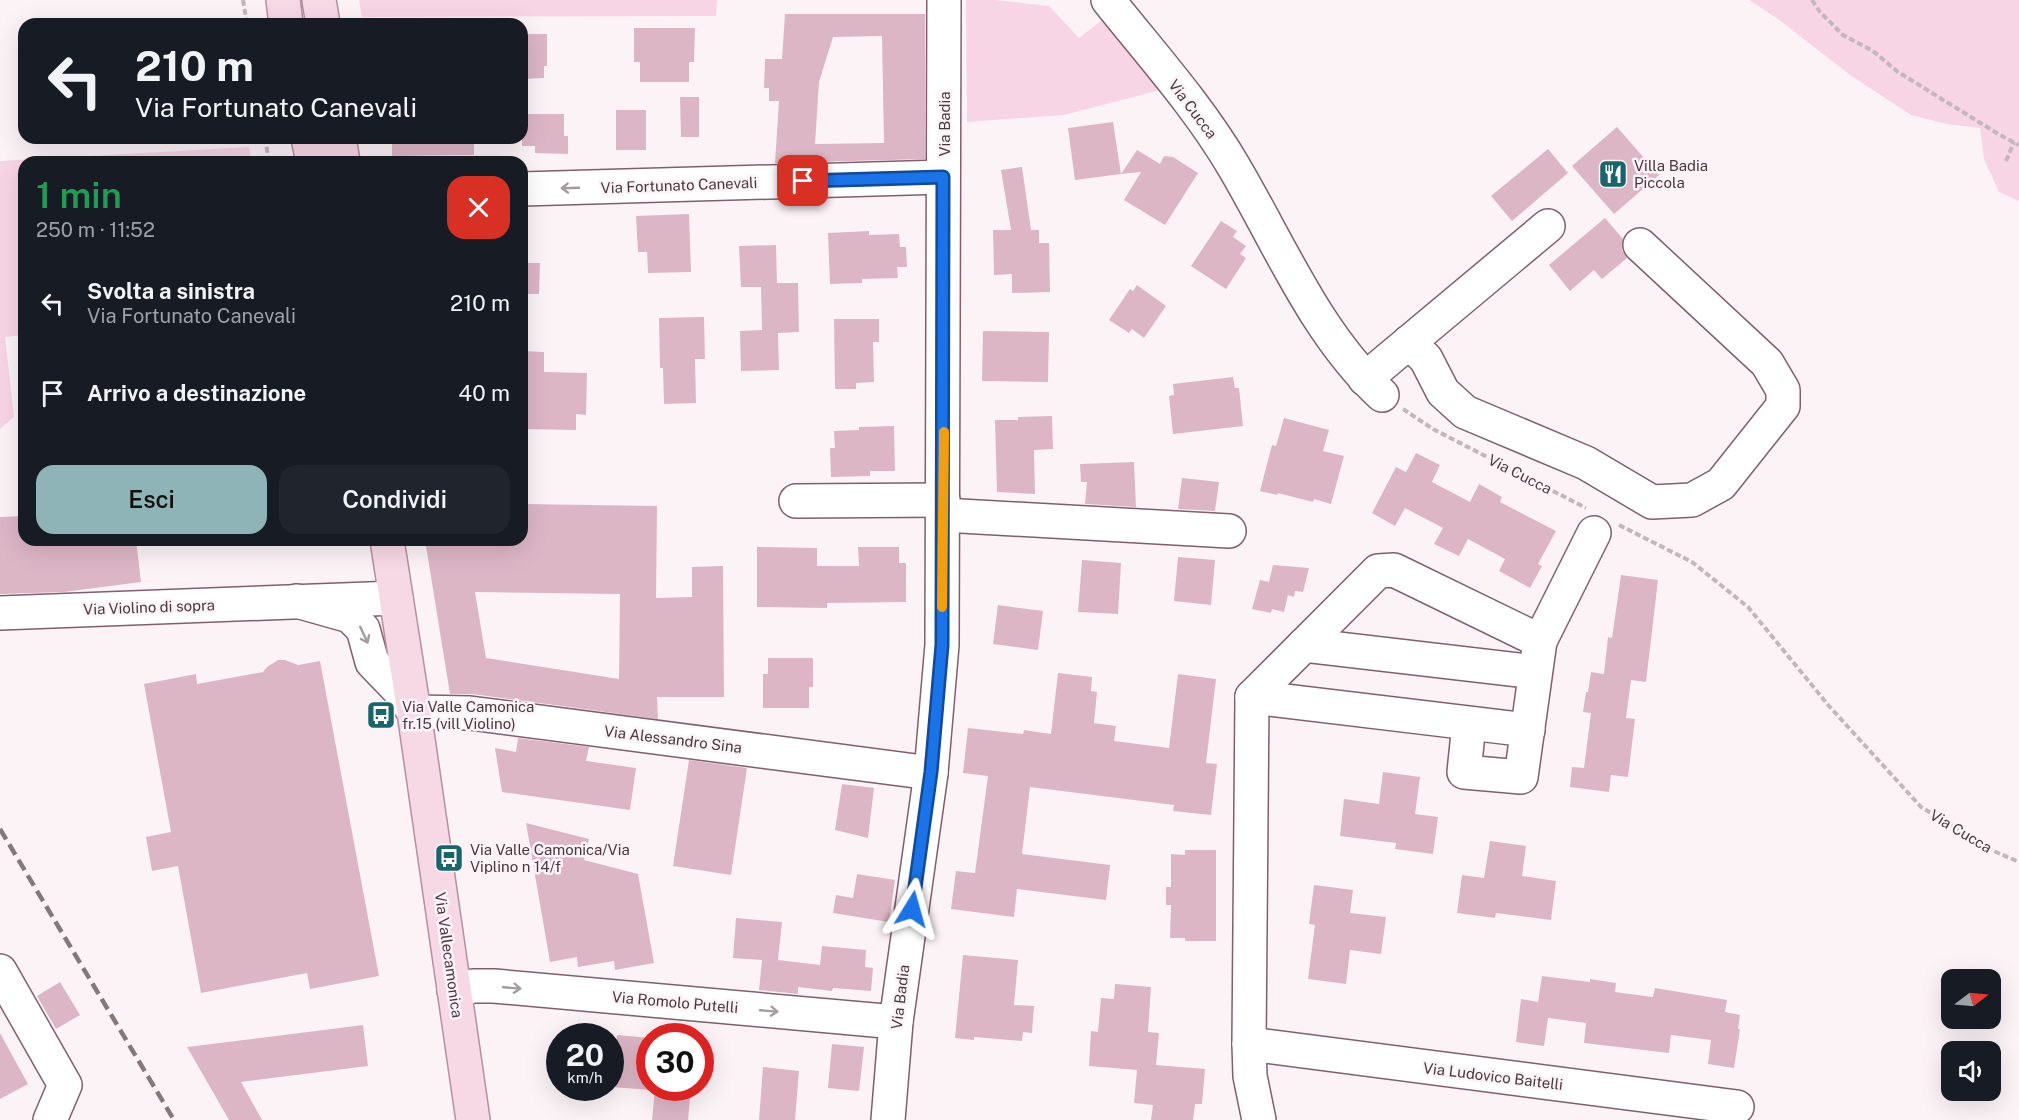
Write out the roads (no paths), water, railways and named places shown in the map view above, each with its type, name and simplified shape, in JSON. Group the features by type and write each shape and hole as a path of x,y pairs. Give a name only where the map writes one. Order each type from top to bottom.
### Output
{"main road":[{"path":"283,0 285,18"},
{"path":"319,0 321,18"},
{"name":"Via Vallecamonica","path":"388,546 473,1120"}],"street":[{"name":"Via Badia","path":"888,1120 896,1022 931,772 942,645 944,0"},
{"name":"Via Cucca","path":"1108,0 1200,116 1234,167 1289,270 1326,328 1374,387 1409,342"},
{"name":"Via Fortunato Canevali","path":"528,189 943,177"},
{"path":"1548,226 1409,342 1426,359 1443,392 1465,412 1586,462 1652,502 1692,500 1721,484 1783,406 1783,390 1767,363 1640,245"},
{"path":"796,501 943,508 1228,531"},
{"path":"1469,724 1464,771 1521,777 1537,657 1600,522"},
{"path":"1259,1120 1250,1076 1249,1044 1252,698 1378,571 1394,570 1537,657"},
{"name":"Via Violino di sopra","path":"0,613 396,598"},
{"name":"Via Violino di sopra","path":"297,601 350,616 357,621 368,643 372,662 399,690 414,712"},
{"path":"1304,645 1537,657"},
{"path":"1252,698 1528,730"},
{"name":"Via Alessandro Sina","path":"414,712 470,713 931,772"},
{"path":"0,971 65,1085 50,1120"},
{"name":"Via Romolo Putelli","path":"454,990 473,986 494,986 896,1022"},
{"name":"Via Ludovico Baitelli","path":"1249,1044 1737,1107"}],"railway":[{"path":"0,829 174,1120"}],"place":[{"name":"Villa Badia Piccola","path":"1613,174"},
{"name":"Via Valle Camonica fr.15 (vill Violino)","path":"381,715"},
{"name":"Via Valle Camonica/Via Viplino n 14/f","path":"449,858"}]}
